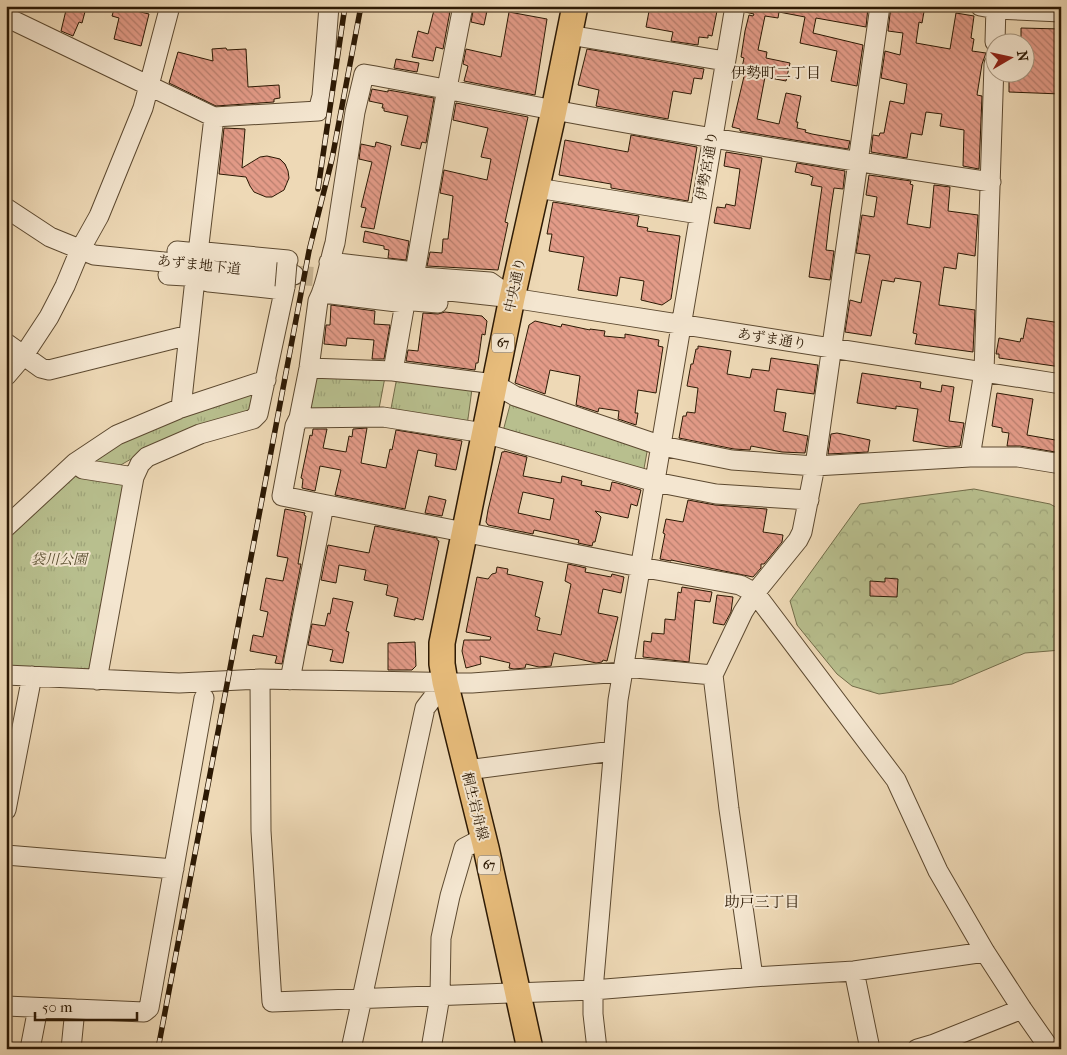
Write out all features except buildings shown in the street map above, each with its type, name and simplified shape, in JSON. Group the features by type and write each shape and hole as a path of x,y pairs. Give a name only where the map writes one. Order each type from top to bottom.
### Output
{"main road":[{"name":"中央通り","path":"445,682 442,664 442,643 494,384 575,6"},
{"name":"桐生岩舟線","path":"445,682 483,838 530,1049"}],"street":[{"path":"6,376 24,355 49,317 65,286 80,250 99,216 143,108 170,6"},
{"path":"6,17 214,117 318,111 322,96 329,6"},
{"path":"415,272 447,88 464,6"},
{"name":"伊勢宮通り","path":"597,1049 593,1014 593,990 613,751 623,669 735,6"},
{"path":"753,977 729,809 713,675 743,612 755,593 798,540 802,532 815,466 880,6"},
{"path":"994,32 991,7 1061,12"},
{"path":"569,35 725,61"},
{"path":"991,182 554,110 447,88 364,74 355,112 335,243 327,278 318,301 309,368 299,418 295,426 282,496 640,568 740,585 755,593 896,780 938,871 985,952 1050,1049"},
{"path":"970,457 984,372 994,82"},
{"path":"198,253 214,117"},
{"path":"536,188 699,214"},
{"path":"6,208 50,237 80,250 88,264 98,268 191,278 209,282 288,279"},
{"path":"80,250 100,243 288,260 288,279 258,414 253,419 200,434 147,458 140,464 134,477 97,680"},
{"name":"あずま地下道","path":"80,250 94,255 288,279"},
{"path":"327,278 415,272 421,277 490,282 512,298"},
{"path":"181,408 191,278"},
{"path":"327,278 405,303 413,301 485,307 512,298"},
{"name":"あずま通り","path":"327,278 512,298 1061,384"},
{"path":"392,371 405,303"},
{"path":"6,343 41,368 49,370 188,335"},
{"path":"309,368 392,371 494,384 515,396 662,446 732,460 815,466 1018,456 1061,464"},
{"path":"6,527 75,463 117,435 181,408 266,380"},
{"path":"299,418 383,417 484,434 656,482 716,494 809,500"},
{"path":"75,463 83,469 134,477"},
{"path":"290,680 324,505"},
{"path":"6,675 179,683 260,679 472,682 623,669 713,675"},
{"path":"6,810 32,676"},
{"path":"260,679 261,831 272,1002 593,990 854,971 985,952"},
{"path":"351,1049 425,708 445,682"},
{"path":"6,1006 144,1012 149,1008 204,698"},
{"path":"467,770 613,751"},
{"path":"431,1049 440,996 441,938 450,896 464,848 483,838"},
{"path":"6,856 174,869"},
{"path":"854,971 870,1049"},
{"path":"30,1049 38,1008"},
{"path":"917,1049 941,1042 1022,1009"},
{"path":"71,1049 75,1010"}],"green space":[{"path":"310,377 385,377 378,414 307,414"},
{"path":"397,377 472,389 467,426 390,414"},
{"path":"253,387 255,408 150,448 119,466 88,464 119,438"},
{"path":"516,402 644,446 647,452 643,474 502,435 510,405"},
{"name":"袋川公園","path":"75,474 123,482 126,488 93,667 88,669 6,667 6,538 14,528"},
{"path":"974,489 1050,504 1061,510 1061,650 1025,653 952,684 879,694 852,686 837,674 797,625 790,601 860,504"}],"tunnel":[{"path":"294,275 330,278"}],"railway":[{"path":"318,189 345,6"},
{"path":"158,1049 309,251 332,159 361,6"}],"district":[{"name":"伊勢町二丁目","path":"776,73"},
{"name":"助戸三丁目","path":"762,902"}]}
